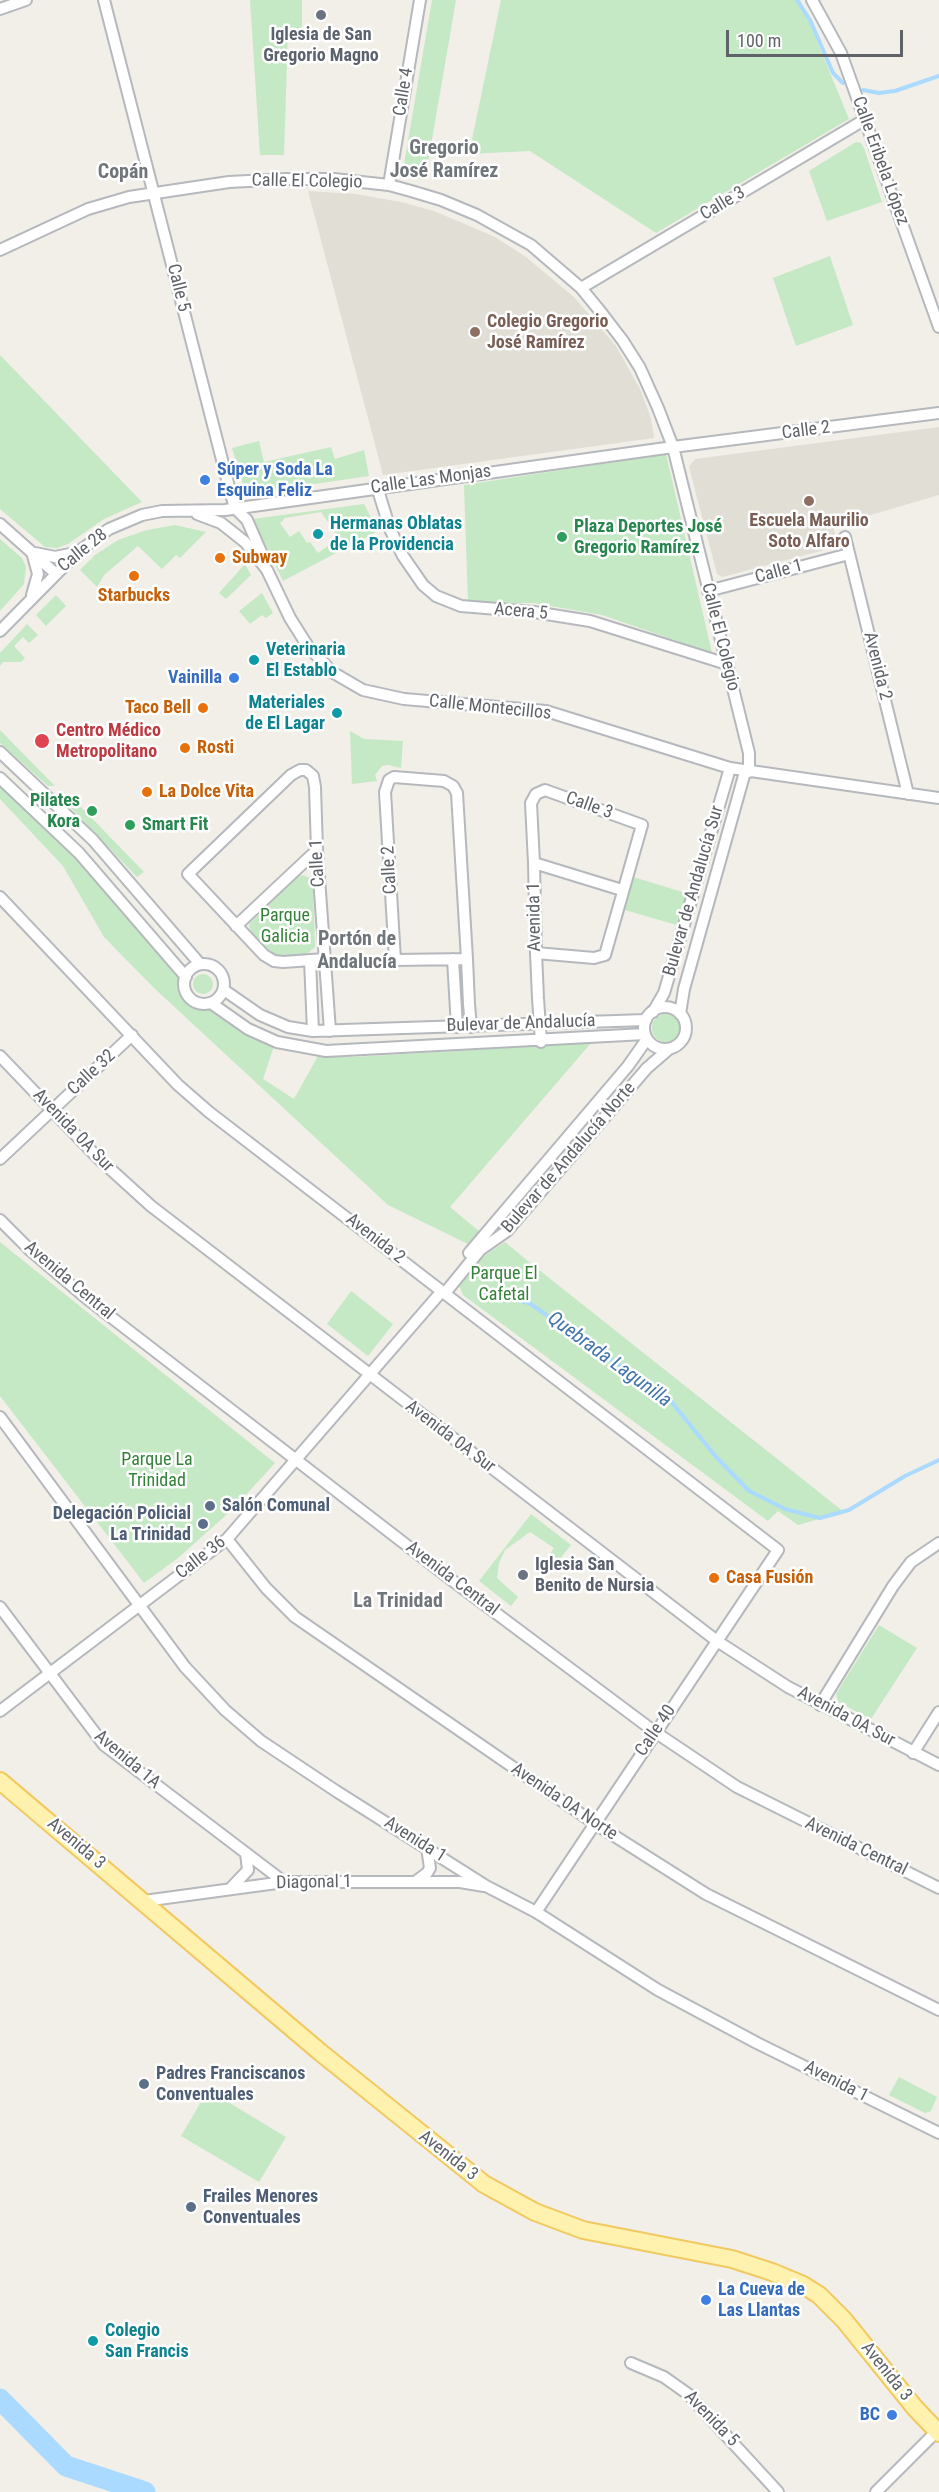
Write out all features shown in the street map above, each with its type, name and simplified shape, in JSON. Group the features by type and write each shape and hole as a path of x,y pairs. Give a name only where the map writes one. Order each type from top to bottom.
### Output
{"main road":[{"name":"Avenida 3","path":"0,1780 320,2052 484,2184 535,2212 583,2230 732,2259 803,2285 819,2295 844,2320 915,2408 938,2432"}],"street":[{"path":"0,9 26,0"},
{"name":"Calle 5","path":"104,0 235,508"},
{"name":"Calle 4","path":"389,185 420,0"},
{"name":"Calle Eribela López","path":"812,0 841,53 939,327"},
{"name":"Calle 3","path":"581,288 864,120"},
{"name":"Calle El Colegio","path":"0,250 88,208 154,193 266,180 334,179 389,185 441,200 502,228 531,245 581,288 622,340 640,369 673,447 749,753 747,772"},
{"name":"Calle 2","path":"673,447 939,413"},
{"name":"Calle Las Monjas","path":"188,511 235,508 673,447"},
{"name":"Acera 5","path":"377,487 388,523 403,556 423,585 436,596 461,606 534,612 590,621 727,664"},
{"path":"247,520 250,506"},
{"path":"235,508 247,520 264,557 267,570"},
{"name":"Calle 28","path":"0,631 78,552 109,529 129,519 162,512 188,511"},
{"name":"Calle Montecillos","path":"188,511 209,517 230,529 245,542 267,570 290,618 307,645 332,672 363,690 404,699 546,711 747,772 939,798"},
{"path":"0,524 56,573"},
{"name":"Avenida 2","path":"845,537 908,794"},
{"path":"32,552 55,557 78,552"},
{"path":"30,600 38,574 32,552"},
{"name":"Calle 1","path":"708,591 849,554"},
{"name":"Bulevar de Andalucía","path":"0,752 93,840 200,964 217,968 224,978 224,990 260,1015 288,1027 313,1031 471,1027 650,1016"},
{"name":"Bulevar de Andalucía Sur","path":"650,1016 664,993 730,768"},
{"name":"Calle 1","path":"236,926 188,874 291,775 300,770 306,770 313,776 315,787 317,850 330,1031"},
{"name":"Bulevar de Andalucía Sur","path":"680,1014 684,989 747,772"},
{"name":"Calle 2","path":"453,959 395,960 385,792 389,780 400,776 444,781 453,786 457,793 467,958"},
{"name":"Bulevar de Andalucía","path":"0,778 79,853 138,920 186,977 184,988 190,998 200,1004 211,1003 248,1029 277,1042 326,1051 646,1036"},
{"name":"Calle 3","path":"536,794 545,790 642,825 622,890"},
{"name":"Avenida 1","path":"536,794 531,803 541,1041"},
{"path":"317,850 236,926 264,955 273,960 325,959"},
{"path":"534,863 622,890 609,948 605,955 594,957 536,953"},
{"name":"Avenida 2","path":"0,897 178,1084 209,1112 778,1550"},
{"path":"138,920 152,908"},
{"path":"458,1027 453,959 467,958 471,1027"},
{"path":"310,960 313,1031"},
{"path":"186,977 189,971 200,964"},
{"path":"211,1003 221,996 224,990"},
{"path":"670,1008 680,1014 685,1025 684,1037 680,1042 669,1049 654,1046 646,1036 650,1016 670,1008"},
{"path":"396,1028 398,1049"},
{"name":"Calle 32","path":"0,1160 132,1035"},
{"name":"Bulevar de Andalucía Norte","path":"442,1291 628,1066 646,1036"},
{"name":"Bulevar de Andalucía Norte","path":"442,1291 480,1250 507,1231 647,1068 669,1049"},
{"name":"Avenida 0A Sur","path":"0,1056 96,1156 151,1206 717,1641 788,1687 939,1766"},
{"name":"Avenida Central","path":"0,1220 31,1251 85,1297 655,1732 737,1787 939,1888"},
{"name":"Calle 36","path":"0,1711 227,1539 442,1291"},
{"name":"Avenida 1","path":"0,1417 185,1667 238,1722 272,1749 486,1886 536,1912 658,1990 757,2043 937,2128"},
{"name":"Avenida 0A Norte","path":"227,1539 266,1588 295,1617 594,1822 706,1894 939,2010"},
{"path":"820,1705 893,1586 911,1562 939,1543"},
{"name":"Calle 40","path":"536,1912 594,1822 778,1550"},
{"name":"Avenida 1A","path":"0,1607 104,1745 284,1882"},
{"path":"913,1753 939,1712"},
{"path":"414,1882 427,1873 429,1868 427,1848"},
{"path":"231,1888 248,1870 246,1853"},
{"name":"Diagonal 1","path":"144,1901 284,1882 460,1882 486,1886"},
{"name":"Avenida 5","path":"631,2363 664,2377 688,2394 778,2492"},
{"path":"876,2492 938,2432"}],"shaded area":[{"name":"Colegio Gregorio José Ramírez","path":"308,191 356,194 434,211 495,237 526,257 574,297 616,346 640,389 651,418 654,438 383,475"},
{"name":"Escuela Maurilio Soto Alfaro","path":"939,427 939,495 833,526 837,543 832,548 722,577 717,574 689,467 695,459"}],"green space":[{"path":"250,0 302,0 302,30 288,30 284,155 260,155"},
{"path":"432,0 456,0 425,180 402,176"},
{"path":"501,0 800,0 849,119 656,233 530,151 469,154"},
{"path":"856,142 861,143 864,148 882,202 827,221 809,171"},
{"path":"830,256 853,325 796,346 773,278"},
{"path":"0,355 142,502 104,519 68,544 57,548 45,547 0,509"},
{"path":"259,441 264,462 331,447 335,459 364,450 369,476 246,494 232,448"},
{"name":"Plaza Deportes José Gregorio Ramírez","path":"666,454 712,653 602,615 533,603 468,603 464,485"},
{"path":"364,504 378,531 283,581 253,519","holes":["321,512 339,538 318,553 299,531 290,537 280,523 285,518"]},
{"path":"175,525 206,532 180,558 176,555 162,569 138,546 104,575 97,587 80,570 95,555 118,540 147,530"},
{"path":"0,539 22,558 26,567 24,584 0,611"},
{"path":"245,564 251,575 226,599 219,593"},
{"path":"262,593 273,613 266,618 262,615 250,624 239,611"},
{"path":"56,595 66,606 46,626 36,615"},
{"path":"27,624 38,635 29,643 23,637 14,646 25,658 21,662 3,662 0,666 0,653"},
{"path":"0,730 55,786 48,786 0,743"},
{"path":"350,731 364,739 403,741 401,768 382,766 375,775 377,781 352,784"},
{"path":"0,787 81,861 180,976 178,987 182,997 200,1009 210,1008 274,1046 263,1079 294,1099 318,1056 354,1057 591,1043 450,1207 479,1231 468,1244 388,1205 153,987 104,937 63,866 0,799"},
{"path":"74,800 144,872 137,877 69,806"},
{"name":"Parque Galicia","path":"302,875 310,878 313,884 315,947 307,954 276,956 254,936 249,927 250,923 293,879"},
{"path":"633,877 689,894 680,926 625,910"},
{"path":"203,974 210,977 213,984 210,991 203,994 196,991 193,984 196,977"},
{"path":"666,1014 676,1018 680,1028 676,1038 666,1042 656,1038 652,1028 656,1018"},
{"name":"Parque La Trinidad","path":"0,1242 275,1463 233,1509 178,1558 144,1583 0,1396"},
{"name":"Parque El Cafetal","path":"505,1242 844,1512 798,1525 778,1511 768,1521 463,1295 459,1285 480,1259"},
{"path":"351,1291 393,1324 368,1356 327,1324"},
{"path":"531,1514 571,1545 559,1560 550,1554 554,1548 530,1532 505,1550 499,1563 497,1578 518,1597 511,1606 479,1581"},
{"path":"879,1625 917,1648 871,1719 838,1702 836,1694"},
{"path":"899,2077 937,2097 931,2111 925,2113 889,2095"},
{"path":"208,2090 286,2137 259,2182 181,2136"}],"waterway":[{"path":"797,0 810,20 833,73 843,83"},
{"path":"863,90 879,93 895,91 939,76"},
{"name":"Quebrada Lagunilla","path":"479,1291 529,1303 669,1399 717,1458 749,1491 785,1509 820,1518 849,1510 905,1476 939,1460"},
{"path":"0,2399 66,2466 145,2492"}],"place":[{"name":"Iglesia de San Gregorio Magno","path":"321,15"},
{"name":"Colegio Gregorio José Ramírez","path":"475,332"},
{"name":"Súper y Soda La Esquina Feliz","path":"205,480"},
{"name":"Escuela Maurilio Soto Alfaro","path":"809,501"},
{"name":"Hermanas Oblatas de la Providencia","path":"318,534"},
{"name":"Plaza Deportes José Gregorio Ramírez","path":"562,537"},
{"name":"Subway","path":"220,558"},
{"name":"Starbucks","path":"134,576"},
{"name":"Veterinaria El Establo","path":"254,660"},
{"name":"Vainilla","path":"234,678"},
{"name":"Taco Bell","path":"203,708"},
{"name":"Materiales de El Lagar","path":"337,713"},
{"name":"Centro Médico Metropolitano","path":"42,741"},
{"name":"Rosti","path":"185,748"},
{"name":"La Dolce Vita","path":"147,792"},
{"name":"Pilates Kora","path":"92,811"},
{"name":"Smart Fit","path":"130,825"},
{"name":"Salón Comunal","path":"210,1506"},
{"name":"Delegación Policial La Trinidad","path":"203,1524"},
{"name":"Iglesia San Benito de Nursia","path":"523,1575"},
{"name":"Casa Fusión","path":"714,1578"},
{"name":"Padres Franciscanos Conventuales","path":"144,2084"},
{"name":"Frailes Menores Conventuales","path":"191,2207"},
{"name":"La Cueva de Las Llantas","path":"706,2300"},
{"name":"Colegio San Francis","path":"93,2341"},
{"name":"BC","path":"892,2415"}],"district":[{"name":"Gregorio José Ramírez","path":"444,160"},
{"name":"Copán","path":"123,173"},
{"name":"Portón de Andalucía","path":"357,952"},
{"name":"La Trinidad","path":"398,1602"}]}
